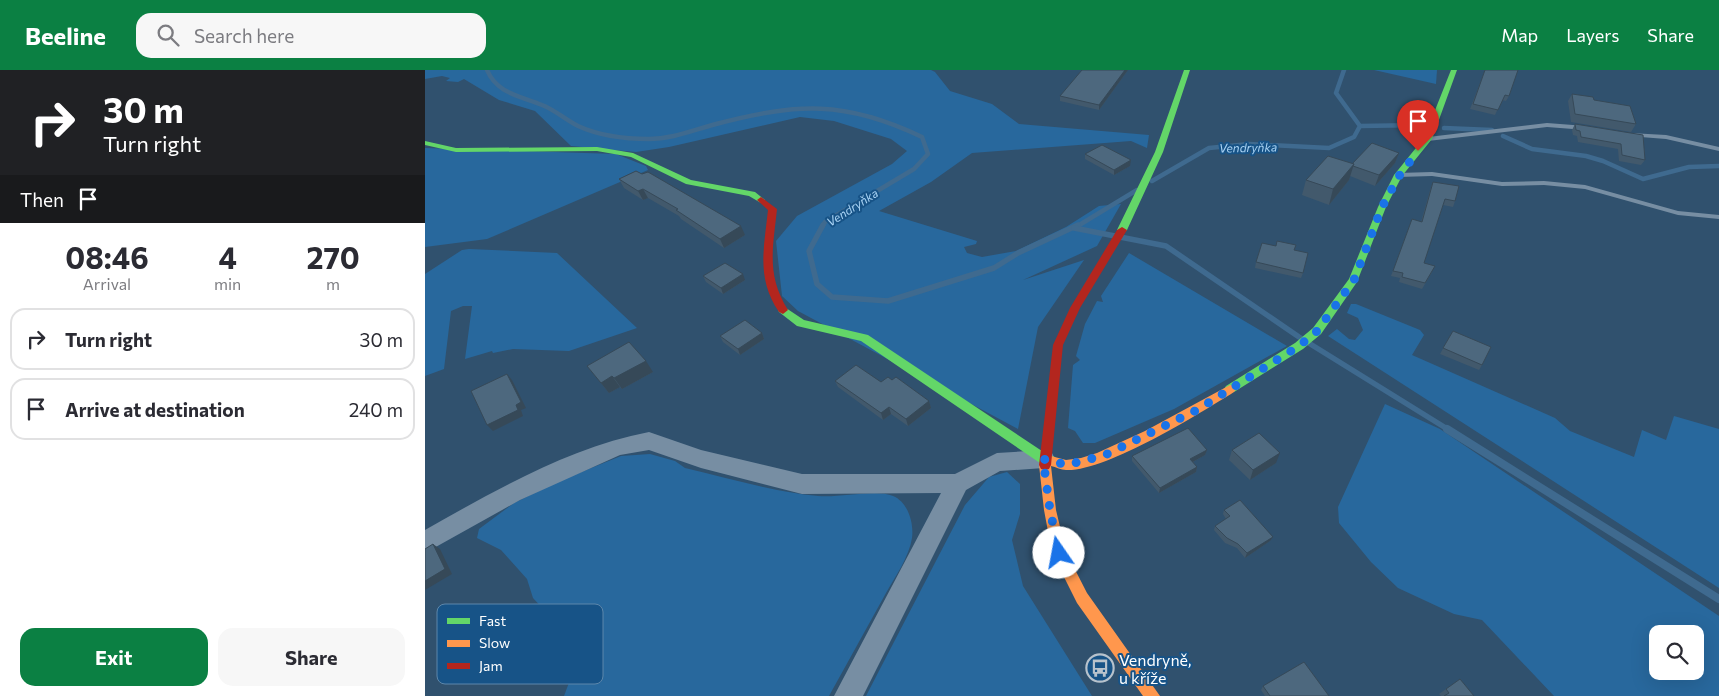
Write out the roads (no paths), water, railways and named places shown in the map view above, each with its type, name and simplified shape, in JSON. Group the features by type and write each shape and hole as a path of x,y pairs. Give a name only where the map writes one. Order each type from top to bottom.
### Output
{"street":[{"path":"1152,696 1082,598 1059,553 1050,510 1043,459 1058,345 1075,308 1123,229 1152,171 1168,132 1187,70"},
{"path":"425,542 512,494 617,447 649,441 701,459 802,484 958,483 997,462 1043,459 1067,465 1105,455 1197,410 1299,346 1317,331 1354,280 1382,207 1399,176 1428,139 1454,70"},
{"path":"425,143 456,150 597,149 633,155 689,182 752,194 773,209 767,267 773,294 782,309 801,323 864,338 1043,459"},
{"path":"849,696 958,483"}],"lane":[{"path":"1428,139 1547,125 1568,125 1593,129"},
{"path":"1617,133 1666,137 1719,149"},
{"path":"1399,176 1432,174 1502,184 1544,183 1585,187 1678,213 1719,217"}],"waterway":[{"name":"Vendryňka","path":"487,70 491,78 510,93 547,107 578,126 622,138 666,138 745,117 796,109 844,111 869,116 922,137 928,154 914,169 825,222 822,227"},
{"name":"Vendryňka","path":"1344,70 1336,93 1360,126"},
{"path":"1360,126 1423,125"},
{"name":"Vendryňka","path":"1152,181 1209,148 1249,144 1329,148 1354,137 1360,126"},
{"path":"1444,128 1492,130"},
{"path":"1503,136 1532,149 1586,156 1603,161 1643,179 1689,167 1719,166"},
{"name":"Vendryňka","path":"1076,227 1137,190"},
{"name":"Vendryňka","path":"823,225 809,251 817,284 832,297 888,301 994,268 1018,253 1078,225"},
{"path":"1074,228 1166,246 1299,337 1449,430"},
{"path":"1447,429 1719,599"}],"place":[{"name":"Vendryně, u kříže","path":"1100,668"}]}
